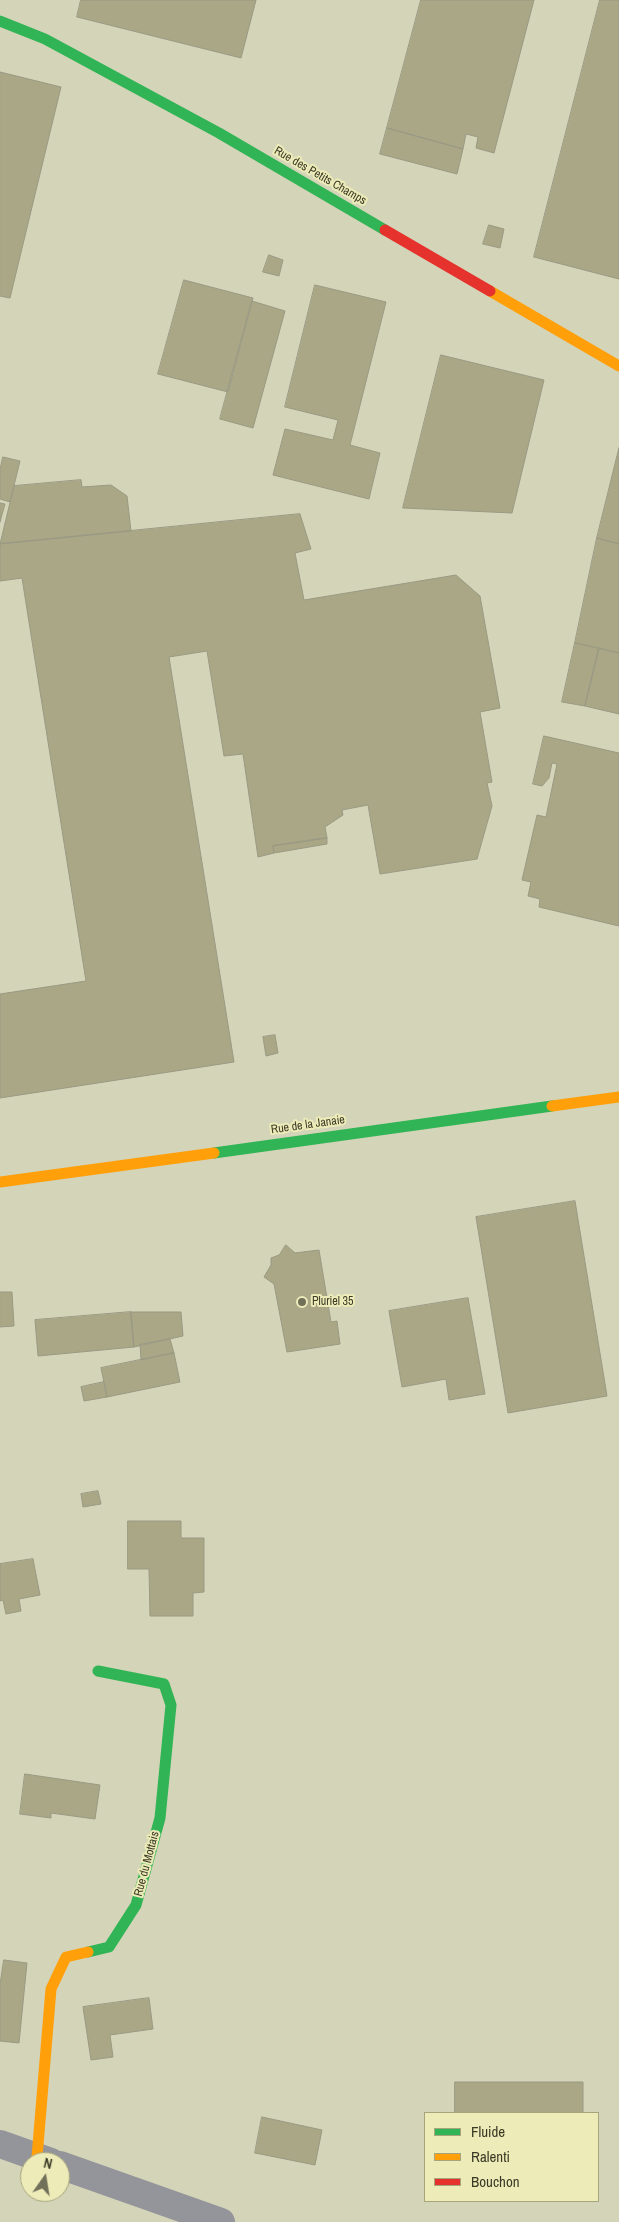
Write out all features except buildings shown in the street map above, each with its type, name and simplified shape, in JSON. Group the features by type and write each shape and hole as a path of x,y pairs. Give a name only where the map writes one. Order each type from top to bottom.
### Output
{"street":[{"name":"Rue des Petits Champs","path":"0,21 45,40 219,133 619,366"},
{"name":"Rue de la Janaie","path":"0,1182 619,1096"},
{"name":"Rue du Mottais","path":"50,2152 51,1988 66,1957 108,1947 136,1905 160,1818 171,1704 164,1684 98,1671"},
{"path":"0,2144 24,2152"},
{"path":"70,2168 221,2222"}],"traffic: fast":[{"path":"0,21 45,39 219,133 385,230"},
{"path":"214,1153 552,1106"},
{"path":"88,1952 109,1947 136,1905 160,1818 171,1705 164,1684 98,1671"}],"traffic: slow":[{"path":"490,291 619,366"},
{"path":"552,1106 619,1097"},
{"path":"0,1182 214,1153"},
{"path":"37,2152 51,1989 66,1957 88,1952"}],"traffic: jam":[{"path":"385,230 490,291"}],"place":[{"name":"Pluriel 35","path":"302,1302"}]}
